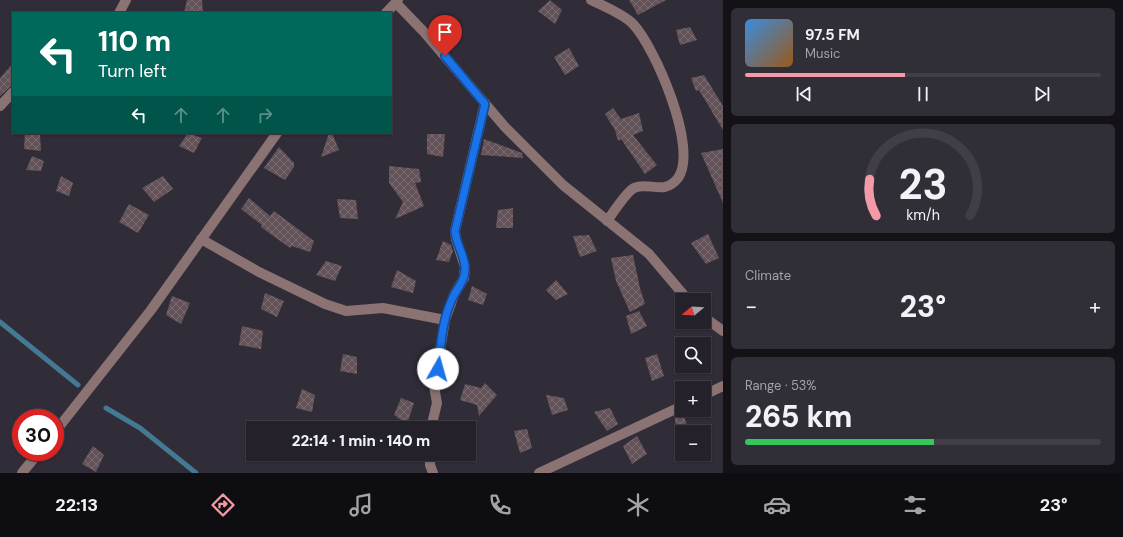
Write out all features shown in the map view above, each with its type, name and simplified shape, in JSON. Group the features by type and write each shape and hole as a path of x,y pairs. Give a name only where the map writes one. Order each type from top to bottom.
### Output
{"street":[{"path":"120,12 126,0"},
{"path":"591,0 632,22 647,42 658,65 683,136 684,157 678,178 667,186 656,189 646,185 632,188 607,221"},
{"path":"387,12 397,1 505,127 562,185 649,254 682,293"},
{"path":"0,106 12,93"},
{"path":"433,421 437,403 434,386 445,320 454,295 464,278 465,267 455,231 485,104"},
{"path":"64,421 151,310 276,134"},
{"path":"201,239 259,272 325,304 346,311 382,308 445,320"},
{"path":"711,322 723,331"},
{"path":"711,392 723,386"},
{"path":"539,473 675,409"},
{"path":"22,473 32,461"},
{"path":"430,461 433,473"}],"building":[{"path":"187,0 202,0 203,12 184,12"},
{"path":"550,0 562,10 555,24 538,11"},
{"path":"629,0 666,0 638,15"},
{"path":"690,27 697,40 680,45 676,30"},
{"path":"569,48 579,66 565,75 554,57"},
{"path":"12,64 12,85 0,96 0,78"},
{"path":"704,75 723,106 723,130 699,90 696,91 691,78"},
{"path":"613,108 621,119 639,113 643,131 633,135 657,165 645,174 621,139 618,141 615,130 605,114"},
{"path":"25,134 40,135 41,151 24,149"},
{"path":"187,134 202,138 194,153 179,146"},
{"path":"329,134 332,134 339,150 321,157"},
{"path":"427,134 445,134 443,157 427,154"},
{"path":"484,139 522,153 523,158 481,155"},
{"path":"279,147 294,163 294,167 285,180 264,168"},
{"path":"723,149 723,203 701,153"},
{"path":"32,156 44,161 41,171 26,170"},
{"path":"389,166 419,169 421,182 415,183 424,206 395,219 403,202 389,183"},
{"path":"61,176 73,183 69,196 56,191"},
{"path":"163,176 173,189 154,202 142,188"},
{"path":"249,198 270,216 274,211 314,241 310,252 292,246 290,248 261,227 262,225 241,209"},
{"path":"337,199 356,200 358,219 340,218"},
{"path":"129,204 149,215 138,233 119,222"},
{"path":"513,208 513,228 496,228 498,210"},
{"path":"708,234 719,258 706,264 691,243"},
{"path":"589,235 597,251 580,257 573,236"},
{"path":"443,241 451,245 453,251 449,262 436,260"},
{"path":"633,255 645,304 630,312 616,281 611,258"},
{"path":"326,261 342,266 335,281 316,275"},
{"path":"397,270 416,281 413,293 391,287"},
{"path":"556,280 568,294 556,300 546,290"},
{"path":"472,286 487,294 483,305 468,300"},
{"path":"265,293 284,301 277,317 261,309"},
{"path":"172,296 190,303 181,324 166,315"},
{"path":"639,311 647,326 631,334 626,316"},
{"path":"242,326 263,331 261,349 239,345"},
{"path":"343,354 357,357 357,374 340,371"},
{"path":"657,354 664,376 652,381 645,358"},
{"path":"485,383 497,395 479,416 477,405 460,400 465,384 481,388"},
{"path":"302,389 315,395 312,412 296,408"},
{"path":"546,395 564,398 568,410 552,415"},
{"path":"401,398 414,403 408,421 403,421 394,415"},
{"path":"610,408 618,424 607,431 594,412"},
{"path":"675,417 684,417 687,425 675,425"},
{"path":"527,429 532,448 520,453 514,431"},
{"path":"637,436 647,454 632,464 623,446"},
{"path":"93,446 104,455 96,472 82,464"}],"waterway":[{"path":"0,322 78,385"},
{"path":"106,408 140,428 196,473"}],"route":[{"path":"438,369 445,320 454,295 464,278 465,267 455,231 485,104 445,56"}]}
